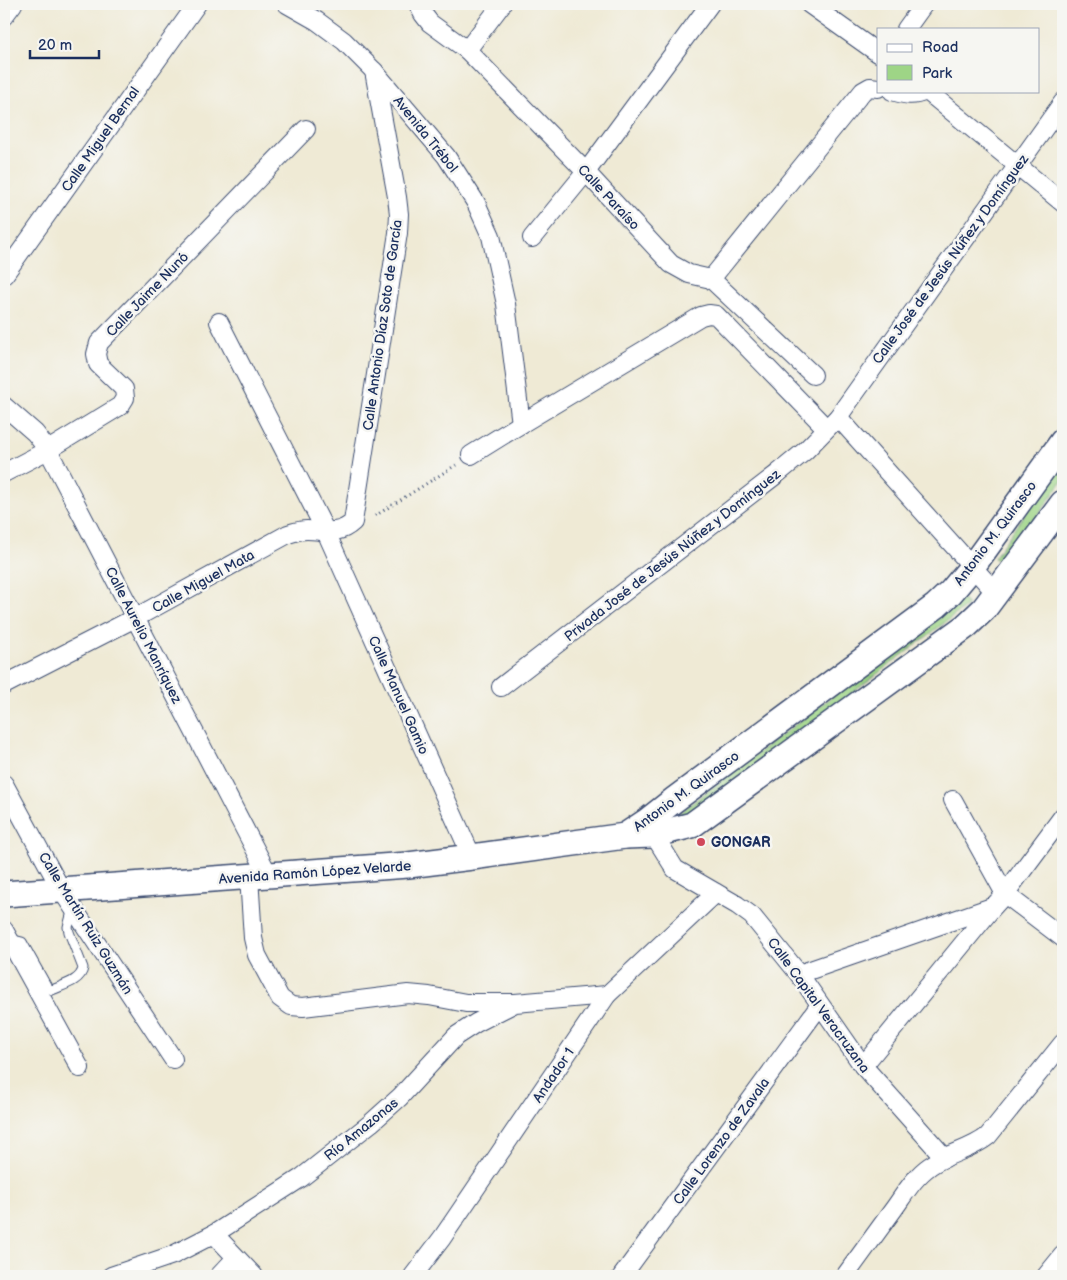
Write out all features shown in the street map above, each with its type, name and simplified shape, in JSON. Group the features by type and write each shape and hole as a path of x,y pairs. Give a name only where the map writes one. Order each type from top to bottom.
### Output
{"main road":[{"name":"Antonio M. Quirasco","path":"650,828 682,794 936,606 951,592 972,567 1063,441"},
{"name":"Antonio M. Quirasco","path":"624,836 650,828 692,825 966,626 984,609 1063,503"},
{"name":"Avenida Ramón López Velarde","path":"4,894 68,899 259,876 408,865 624,836"}],"street":[{"path":"4,16 13,4"},
{"name":"Calle Miguel Bernal","path":"4,275 197,4"},
{"name":"Avenida Trébol","path":"287,4 317,21 344,41 374,71 446,156 476,203 491,236 506,304 520,424"},
{"name":"Calle Paraíso","path":"418,4 422,14 430,23 467,50 586,172 671,264 689,274 711,279 812,375"},
{"path":"467,50 502,4"},
{"path":"532,238 586,172 710,4"},
{"path":"809,4 877,52"},
{"path":"907,28 924,4"},
{"name":"Calle Antonio Díaz Soto de García","path":"353,522 398,233 399,214 374,71"},
{"path":"711,279 863,91 870,87 877,88"},
{"path":"896,92 916,95 924,92"},
{"path":"928,92 1063,203"},
{"name":"Calle José de Jesús Núñez y Domínguez","path":"832,423 1063,102"},
{"name":"Calle Jaime Nunó","path":"48,450 120,406 125,398 124,389 98,364 96,354 100,343 306,129"},
{"path":"471,455 701,316 709,314 716,316 779,380 832,423 996,593"},
{"name":"Calle Manuel Gamio","path":"219,322 326,532 472,857"},
{"path":"779,380 788,352"},
{"name":"Calle Aurelio Manríquez","path":"4,406 36,433 48,450 136,618 259,876"},
{"name":"Privada José de Jesús Núñez y Domínguez","path":"501,687 777,474 805,451 832,423"},
{"path":"4,473 48,450"},
{"path":"326,532 346,528 353,522"},
{"name":"Calle Miguel Mata","path":"4,685 136,618 288,534 307,530 326,532"},
{"name":"Calle Martín Ruiz Guzmán","path":"4,784 68,899 172,1059"},
{"path":"953,800 999,901 1063,938"},
{"path":"863,1066 999,901 1063,816"},
{"name":"Calle Capital Veracruzana","path":"650,828 674,869 737,904 752,916 799,974 863,1066 945,1158"},
{"path":"259,876 253,938 257,955 280,998 291,1006 303,1007 408,994 466,1003 515,1003"},
{"name":"Andador 1","path":"414,1276 442,1238 607,995 716,893"},
{"path":"799,974 999,901"},
{"path":"6,934 80,1068"},
{"name":"Río Amazonas","path":"111,1276 173,1255 214,1234 301,1178 372,1123 400,1097 456,1036 476,1023 515,1003 607,995"},
{"name":"Calle Lorenzo de Zavala","path":"622,1276 820,1005"},
{"path":"845,1276 913,1182 930,1166 973,1146 988,1136 1063,1043"},
{"path":"214,1234 254,1276"},
{"path":"1046,1276 1063,1255"},
{"path":"219,1276 236,1258"}],"lane":[{"path":"6,934 22,942 47,987 52,990 78,978 82,974 83,968 69,932 68,899"}],"path":[{"path":"353,522 370,519 471,455"}],"green space":[{"path":"1063,459 1063,480 1004,564 994,558"},
{"path":"962,598 968,605 681,823 675,816"}],"place":[{"name":"GONGAR","path":"701,842"}]}
